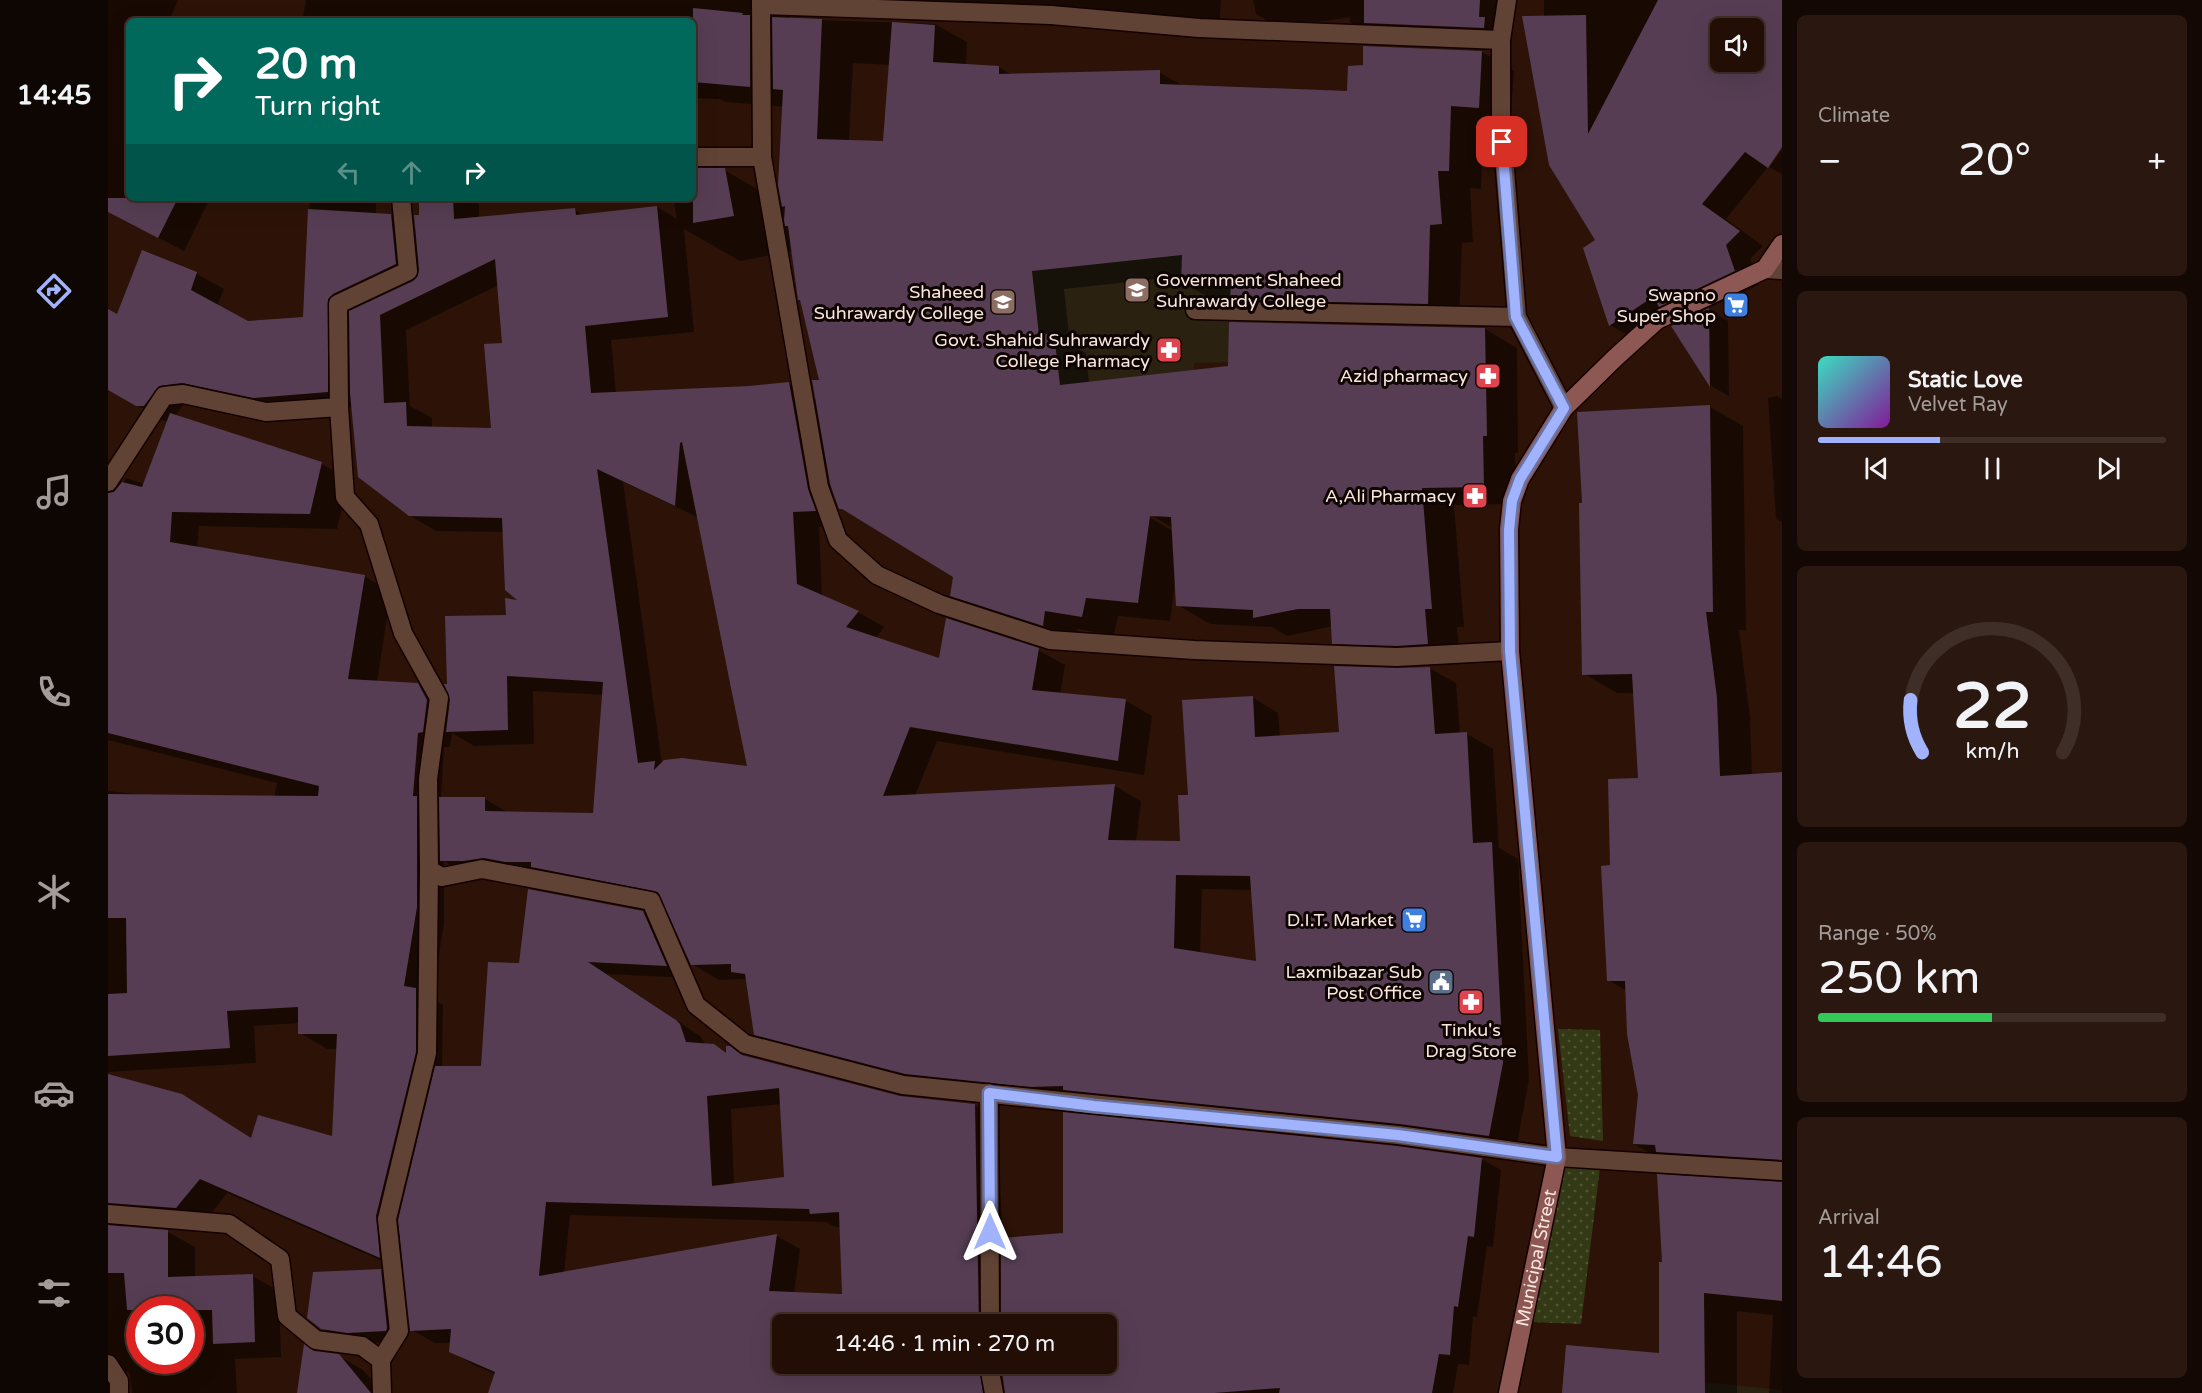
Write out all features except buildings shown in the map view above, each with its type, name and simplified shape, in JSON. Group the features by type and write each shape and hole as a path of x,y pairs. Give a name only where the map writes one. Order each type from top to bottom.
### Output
{"street":[{"path":"1507,0 1501,40 1501,121 1516,317 1564,408"},
{"path":"1501,40 1199,28 1051,15 761,2 762,157 819,487 838,540 876,575 939,604 1050,640 1194,650 1397,657 1510,651"},
{"path":"696,157 762,157"},
{"path":"382,1393 381,1360 399,1331 387,1219 427,1053 428,779 439,698 403,633 369,524 345,497 339,406 338,304 408,271 401,201"},
{"name":"Municipal Street","path":"1508,1393 1557,1157 1510,651 1509,530 1512,501 1520,479 1564,408 1615,357 1657,320 1774,270 1782,244"},
{"path":"1195,310 1516,317"},
{"path":"108,482 164,396 183,394 266,412 339,406"},
{"path":"429,870 442,877 482,869 651,901 696,1005 745,1044 903,1085 1398,1135 1557,1157 1782,1171"},
{"path":"989,1093 990,1314"},
{"path":"108,1214 229,1224 280,1259 287,1316 316,1340 362,1346 381,1360"},
{"path":"108,1364 119,1381 119,1393"},
{"path":"991,1374 994,1393"}],"shaded area":[{"name":"Government Shaheed Suhrawardy College","path":"1313,141 1299,361 1194,363 1194,459 989,478 1017,208"},
{"path":"1674,1379 1782,1390 1782,1393 1673,1393"}],"green space":[{"path":"1558,1029 1600,1030 1603,1141 1570,1136"},
{"path":"1601,1159 1581,1324 1531,1322 1562,1168"}],"place":[{"name":"Government Shaheed Suhrawardy College","path":"1137,290"},
{"name":"Shaheed Suhrawardy College","path":"1003,302"},
{"name":"Swapno Super Shop","path":"1736,305"},
{"name":"Govt. Shahid Suhrawardy College Pharmacy","path":"1169,350"},
{"name":"Azid pharmacy","path":"1488,376"},
{"name":"A,Ali Pharmacy","path":"1475,496"},
{"name":"D.I.T. Market","path":"1414,920"},
{"name":"Laxmibazar Sub Post Office","path":"1441,982"},
{"name":"Tinku's Drag Store","path":"1471,1002"}],"route":[{"path":"990,1232 989,1093 1094,1106 1398,1135 1557,1157 1510,651 1509,530 1512,501 1520,479 1564,408 1516,317 1502,142"}]}
